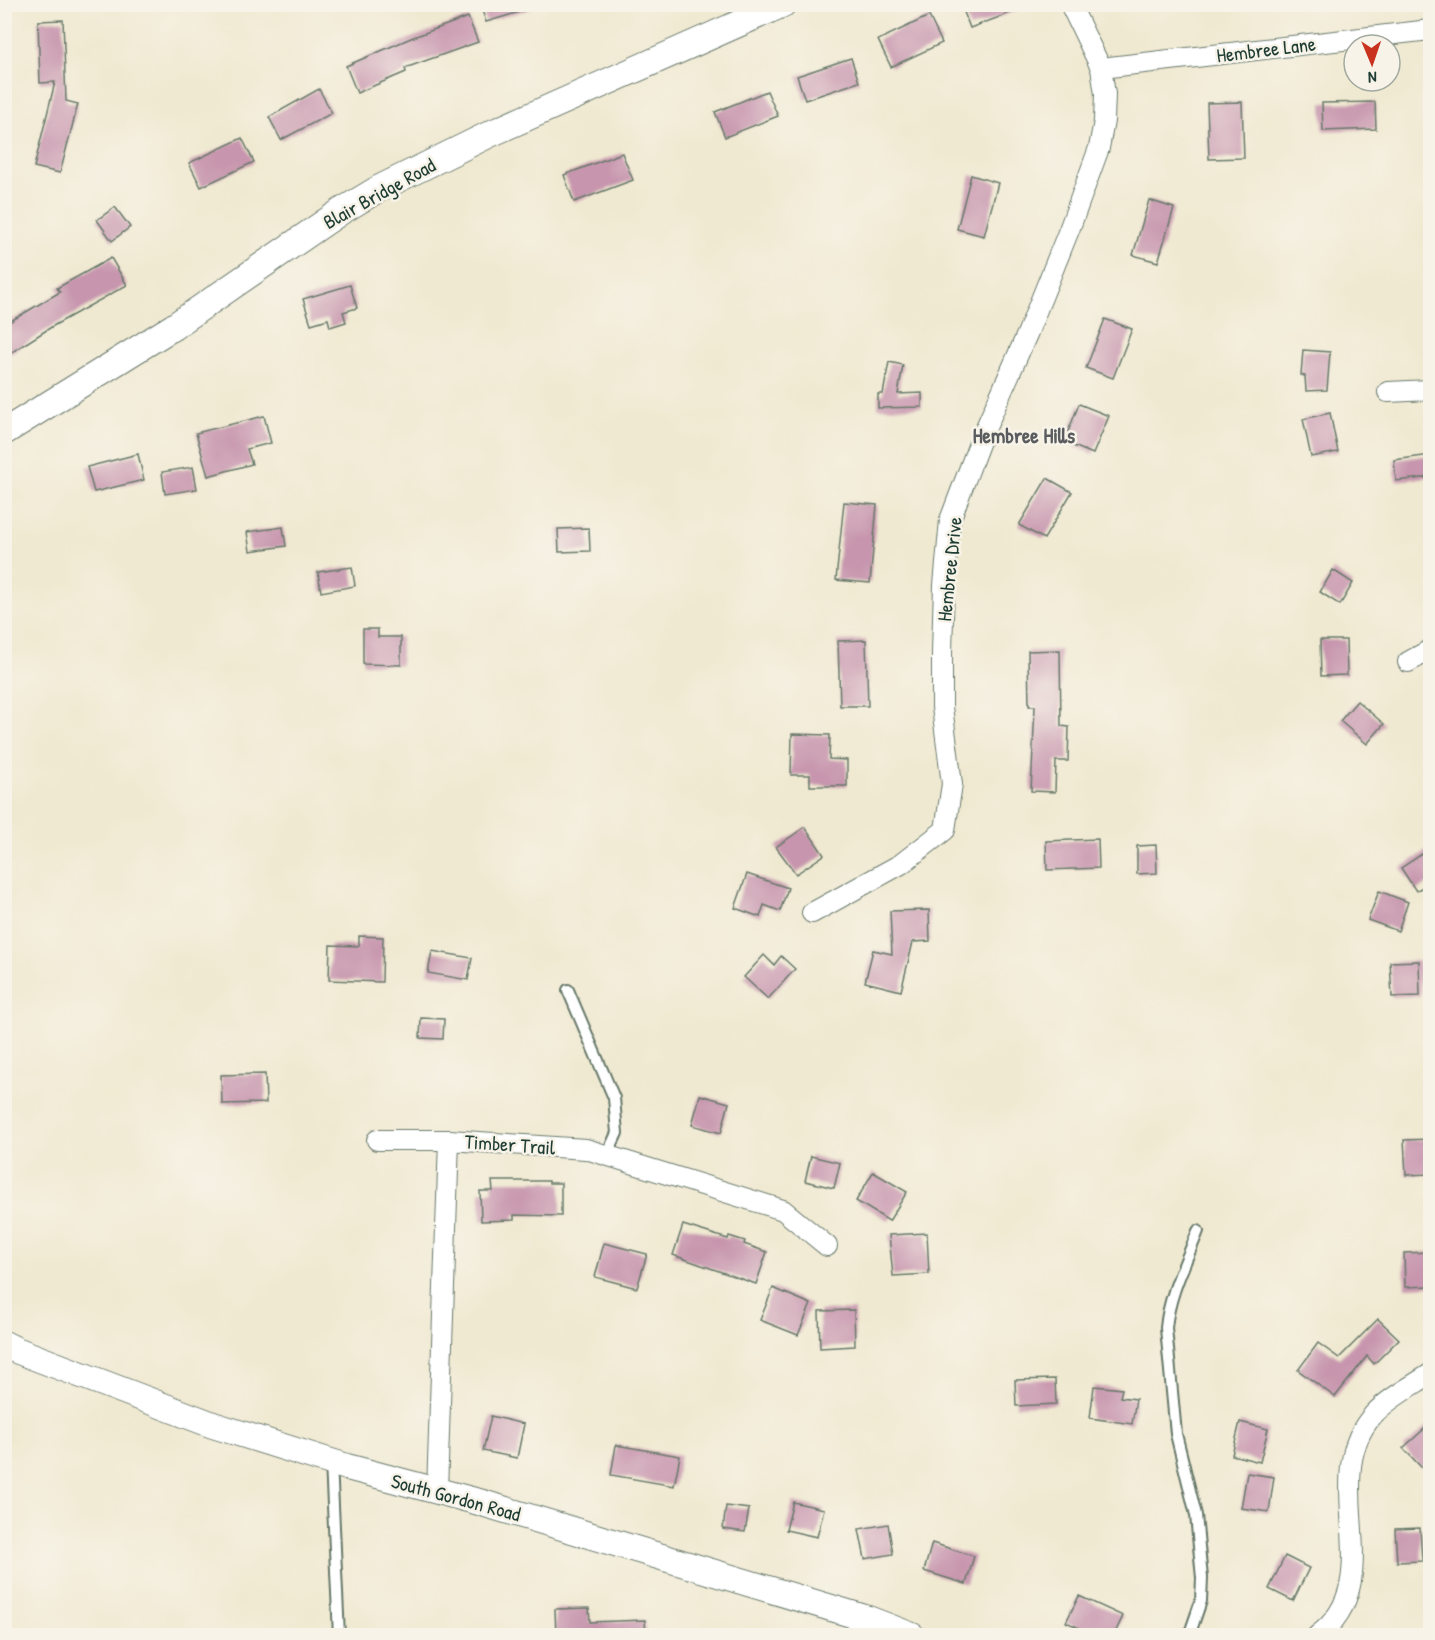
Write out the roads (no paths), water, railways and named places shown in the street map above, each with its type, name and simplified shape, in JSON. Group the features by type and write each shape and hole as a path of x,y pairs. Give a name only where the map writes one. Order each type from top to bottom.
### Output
{"street":[{"name":"Blair Bridge Road","path":"4,432 173,327 340,212 380,188 492,133 783,4"},
{"name":"Hembree Drive","path":"812,913 901,864 945,830 952,784 942,707 944,585 950,520 980,441 1028,332 1069,230 1099,148 1104,121 1105,94 1101,68 1070,4"},
{"name":"Hembree Lane","path":"1101,68 1431,30"},
{"path":"1388,392 1431,390"},
{"path":"1408,662 1431,650"},
{"path":"377,1140 449,1140"},
{"name":"Timber Trail","path":"437,1491 449,1140 586,1149 783,1210 827,1246"},
{"name":"South Gordon Road","path":"4,1344 213,1425 330,1462 437,1491 868,1619 912,1635"},
{"path":"1317,1635 1328,1628 1343,1607 1350,1587 1354,1563 1349,1479 1352,1457 1362,1433 1374,1414 1394,1397 1431,1374"}],"lane":[{"path":"568,990 615,1098 617,1133 607,1155"},
{"path":"1189,1635 1201,1600 1202,1578 1196,1515 1176,1434 1166,1328 1167,1312 1198,1231"},
{"path":"330,1462 339,1635"}],"district":[{"name":"Hembree Hills","path":"1024,435"}]}
